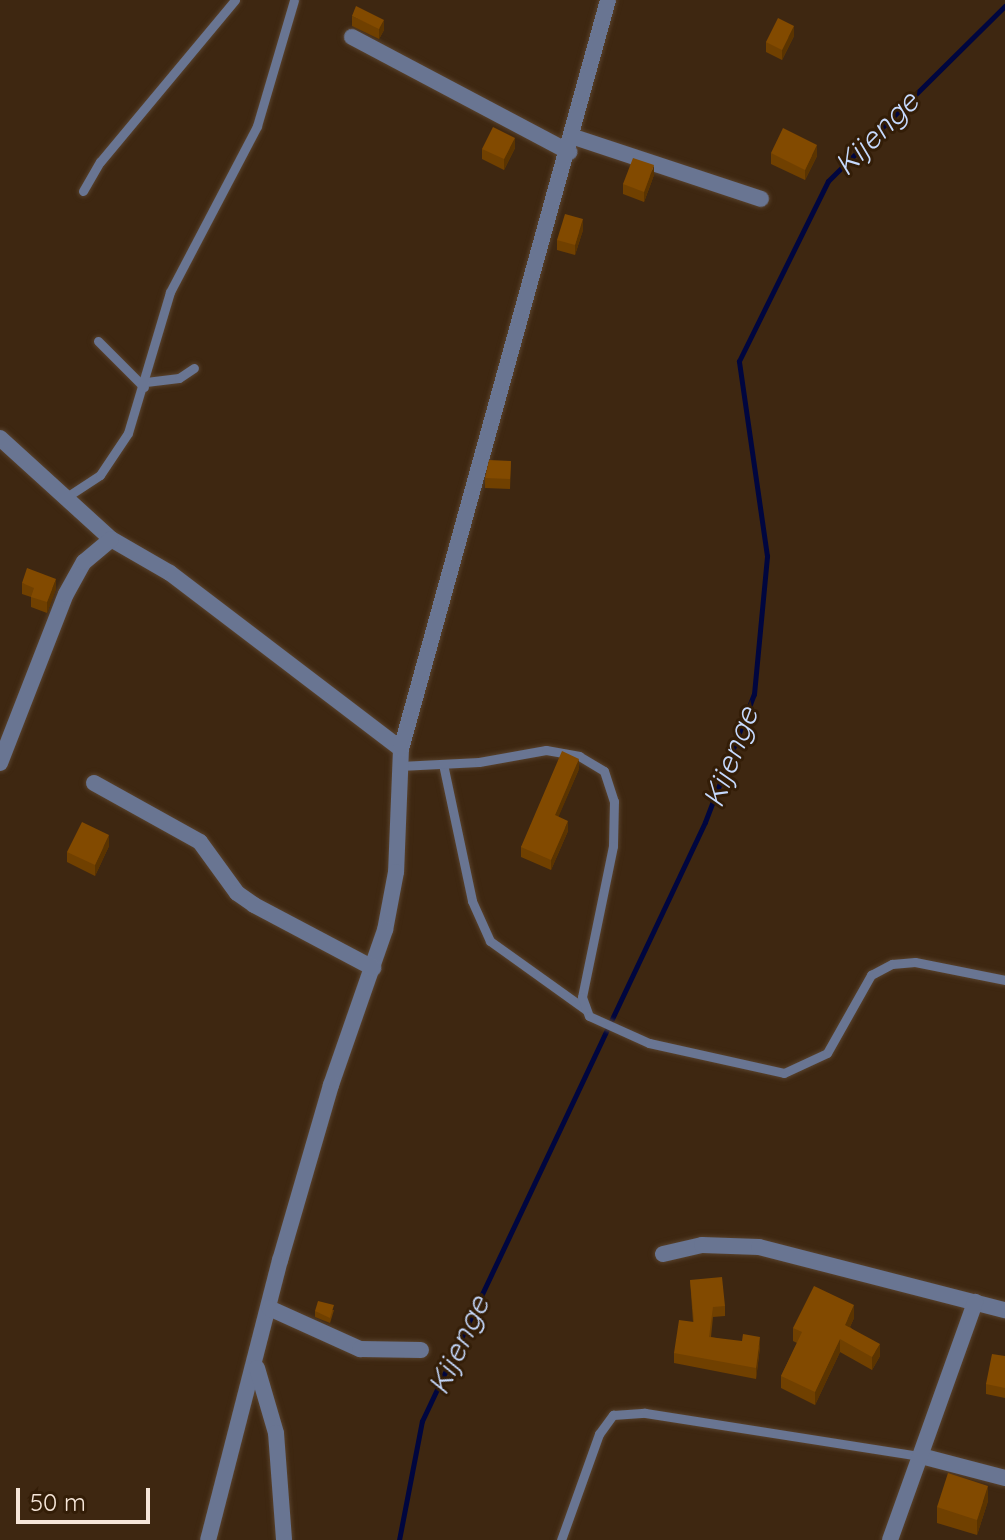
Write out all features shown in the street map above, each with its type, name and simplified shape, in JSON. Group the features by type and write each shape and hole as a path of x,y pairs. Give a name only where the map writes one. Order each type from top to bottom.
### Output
{"street":[{"path":"208,1540 331,1085 373,968 396,872 401,749 608,0"},
{"path":"352,37 570,144 761,199"},
{"path":"0,438 111,539 170,573 401,749"},
{"path":"0,763 66,594 84,562 111,539"},
{"path":"94,783 200,842 237,893 254,905 373,968"},
{"path":"663,1254 702,1245 759,1247 1005,1310"},
{"path":"890,1540 975,1302"},
{"path":"269,1308 360,1349 421,1350"},
{"path":"256,1367 276,1433 284,1540"},
{"path":"921,1456 1005,1478"}],"lane":[{"path":"83,191 100,162 235,0"},
{"path":"65,498 100,475 128,433 145,385 170,292 257,126 294,0"},
{"path":"98,341 145,385"},
{"path":"145,385 179,378 194,368"},
{"path":"400,766 443,764 546,750 579,756 604,771 614,801 613,846 586,968 587,1012"},
{"path":"443,764 472,901 490,941 587,1012 634,1037 784,1073 827,1053 871,975 892,964 915,962 1005,980"},
{"path":"561,1540 599,1434 613,1415 645,1413 921,1456"}],"building":[{"path":"356,6 384,20 379,29 352,16"},
{"path":"778,18 794,26 782,50 766,42"},
{"path":"493,127 515,138 504,159 482,149"},
{"path":"783,128 817,145 805,170 771,153"},
{"path":"633,158 654,165 644,192 623,184"},
{"path":"565,214 583,219 575,245 557,240"},
{"path":"489,460 511,461 510,479 485,478"},
{"path":"27,568 56,579 47,602 31,597 34,588 22,583"},
{"path":"562,751 579,759 555,815 568,821 551,860 521,847"},
{"path":"82,822 109,835 95,865 67,852"},
{"path":"722,1277 725,1306 713,1307 709,1337 742,1341 743,1334 760,1337 756,1368 674,1353 679,1320 694,1322 690,1280"},
{"path":"814,1286 854,1305 845,1325 880,1344 872,1357 840,1339 815,1392 781,1376 802,1332 793,1328"},
{"path":"318,1301 334,1305 330,1318 315,1311"},
{"path":"992,1354 1005,1356 1005,1388 986,1384"},
{"path":"948,1473 988,1486 977,1520 937,1507"}],"waterway":[{"name":"Kijenge","path":"399,1540 422,1421 705,822 754,694 767,556 739,361 828,181 1005,6"}]}
